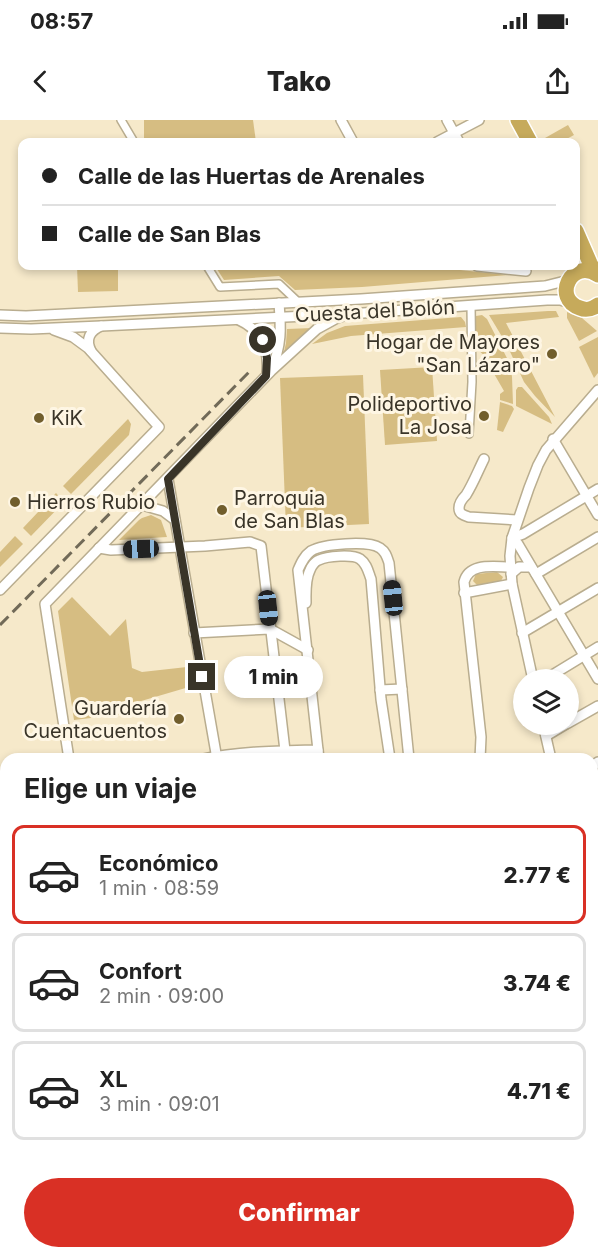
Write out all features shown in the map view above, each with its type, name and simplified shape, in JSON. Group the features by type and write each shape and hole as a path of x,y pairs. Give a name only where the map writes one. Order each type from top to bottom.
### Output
{"highway":[{"path":"523,122 529,138"},
{"path":"580,239 597,274"},
{"path":"580,263 583,245"},
{"path":"576,270 566,291 571,303 582,309 595,309"},
{"path":"573,276 585,270 597,274"}],"street":[{"path":"121,120 132,138"},
{"path":"447,120 457,138"},
{"path":"445,138 479,120"},
{"path":"346,121 352,138"},
{"path":"209,270 220,287 279,284 298,302"},
{"path":"525,270 533,287"},
{"name":"Cuesta del Bolón","path":"0,315 26,316 279,303 533,287 551,285 573,276"},
{"name":"Cuesta del Bolón","path":"0,328 101,326 349,314 547,300 571,303"},
{"path":"266,376 278,353 281,335 279,303"},
{"path":"469,434 472,382 471,305"},
{"path":"68,753 45,604 266,376 317,329 349,314"},
{"path":"237,319 247,324 263,340 267,358 266,376"},
{"path":"93,353 88,339 94,329 101,326"},
{"path":"0,590 159,427 83,344 73,337 45,328"},
{"path":"530,669 510,570 512,538 538,465 546,450 597,395"},
{"path":"554,439 598,514"},
{"path":"484,459 460,504 460,513 469,517 517,520"},
{"path":"168,479 216,753"},
{"path":"512,538 523,534 598,489"},
{"path":"142,504 163,511 175,520"},
{"path":"480,753 481,737 464,593 465,578 472,569 510,570 519,567 533,570 598,537"},
{"path":"512,538 518,544 598,679"},
{"path":"99,548 111,550 250,542 261,546 285,753"},
{"path":"319,753 298,570 303,559 320,547 368,544 378,546 386,554 389,563 408,753"},
{"path":"337,545 337,556"},
{"path":"308,650 306,596 310,570 317,560 337,556 358,557 367,567 371,579 380,690 389,753"},
{"path":"464,593 512,584"},
{"path":"522,633 598,588"},
{"path":"194,633 270,629 308,650"},
{"path":"562,669 598,647"},
{"path":"380,690 402,689"},
{"path":"579,717 598,706"},
{"path":"546,736 550,753"}],"shaded area":[{"path":"144,120 253,120 255,138 144,138"},
{"path":"568,125 574,135 568,138 545,138"},
{"path":"77,270 118,270 118,291 78,292"},
{"path":"218,270 460,270 508,275 295,290 279,276 224,280"},
{"path":"556,311 559,317 506,323 555,417 524,382 507,345 489,315"},
{"path":"567,312 582,318 597,331 579,341 567,318"},
{"path":"482,315 487,319 510,364 513,404 500,400 500,394 504,391 488,359 476,348 476,316"},
{"path":"461,317 466,327 351,336 312,344 327,333 345,326"},
{"path":"312,328 283,356 287,329"},
{"path":"598,337 598,373 594,378 579,347"},
{"path":"432,367 437,441 385,445 380,370"},
{"path":"363,375 369,524 286,528 280,378"},
{"path":"518,387 522,387 549,417 552,424 516,406"},
{"path":"500,402 514,409 503,432 497,430"},
{"path":"128,419 131,424 129,435 71,494 63,486"},
{"path":"56,493 64,502 31,536 23,528"},
{"path":"151,515 161,520 167,537 119,540 139,520"},
{"path":"15,536 23,544 0,567 0,552"},
{"path":"497,572 503,577 500,583 479,587 473,581 476,574"},
{"path":"72,597 110,636 126,619 132,668 142,672 187,667 189,687 131,704 133,713 74,720 58,611"}],"railway":[{"path":"0,625 251,370"}],"place":[{"name":"Hogar de Mayores \"San Lázaro\"","path":"552,354"},
{"name":"Polideportivo La Josa","path":"484,416"},
{"name":"KiK","path":"39,418"},
{"name":"Hierros Rubio","path":"15,502"},
{"name":"Parroquia de San Blas","path":"222,510"},
{"name":"Guardería Cuentacuentos","path":"179,719"}],"route":[{"path":"202,677 168,479 266,376 267,358 263,340"}]}
